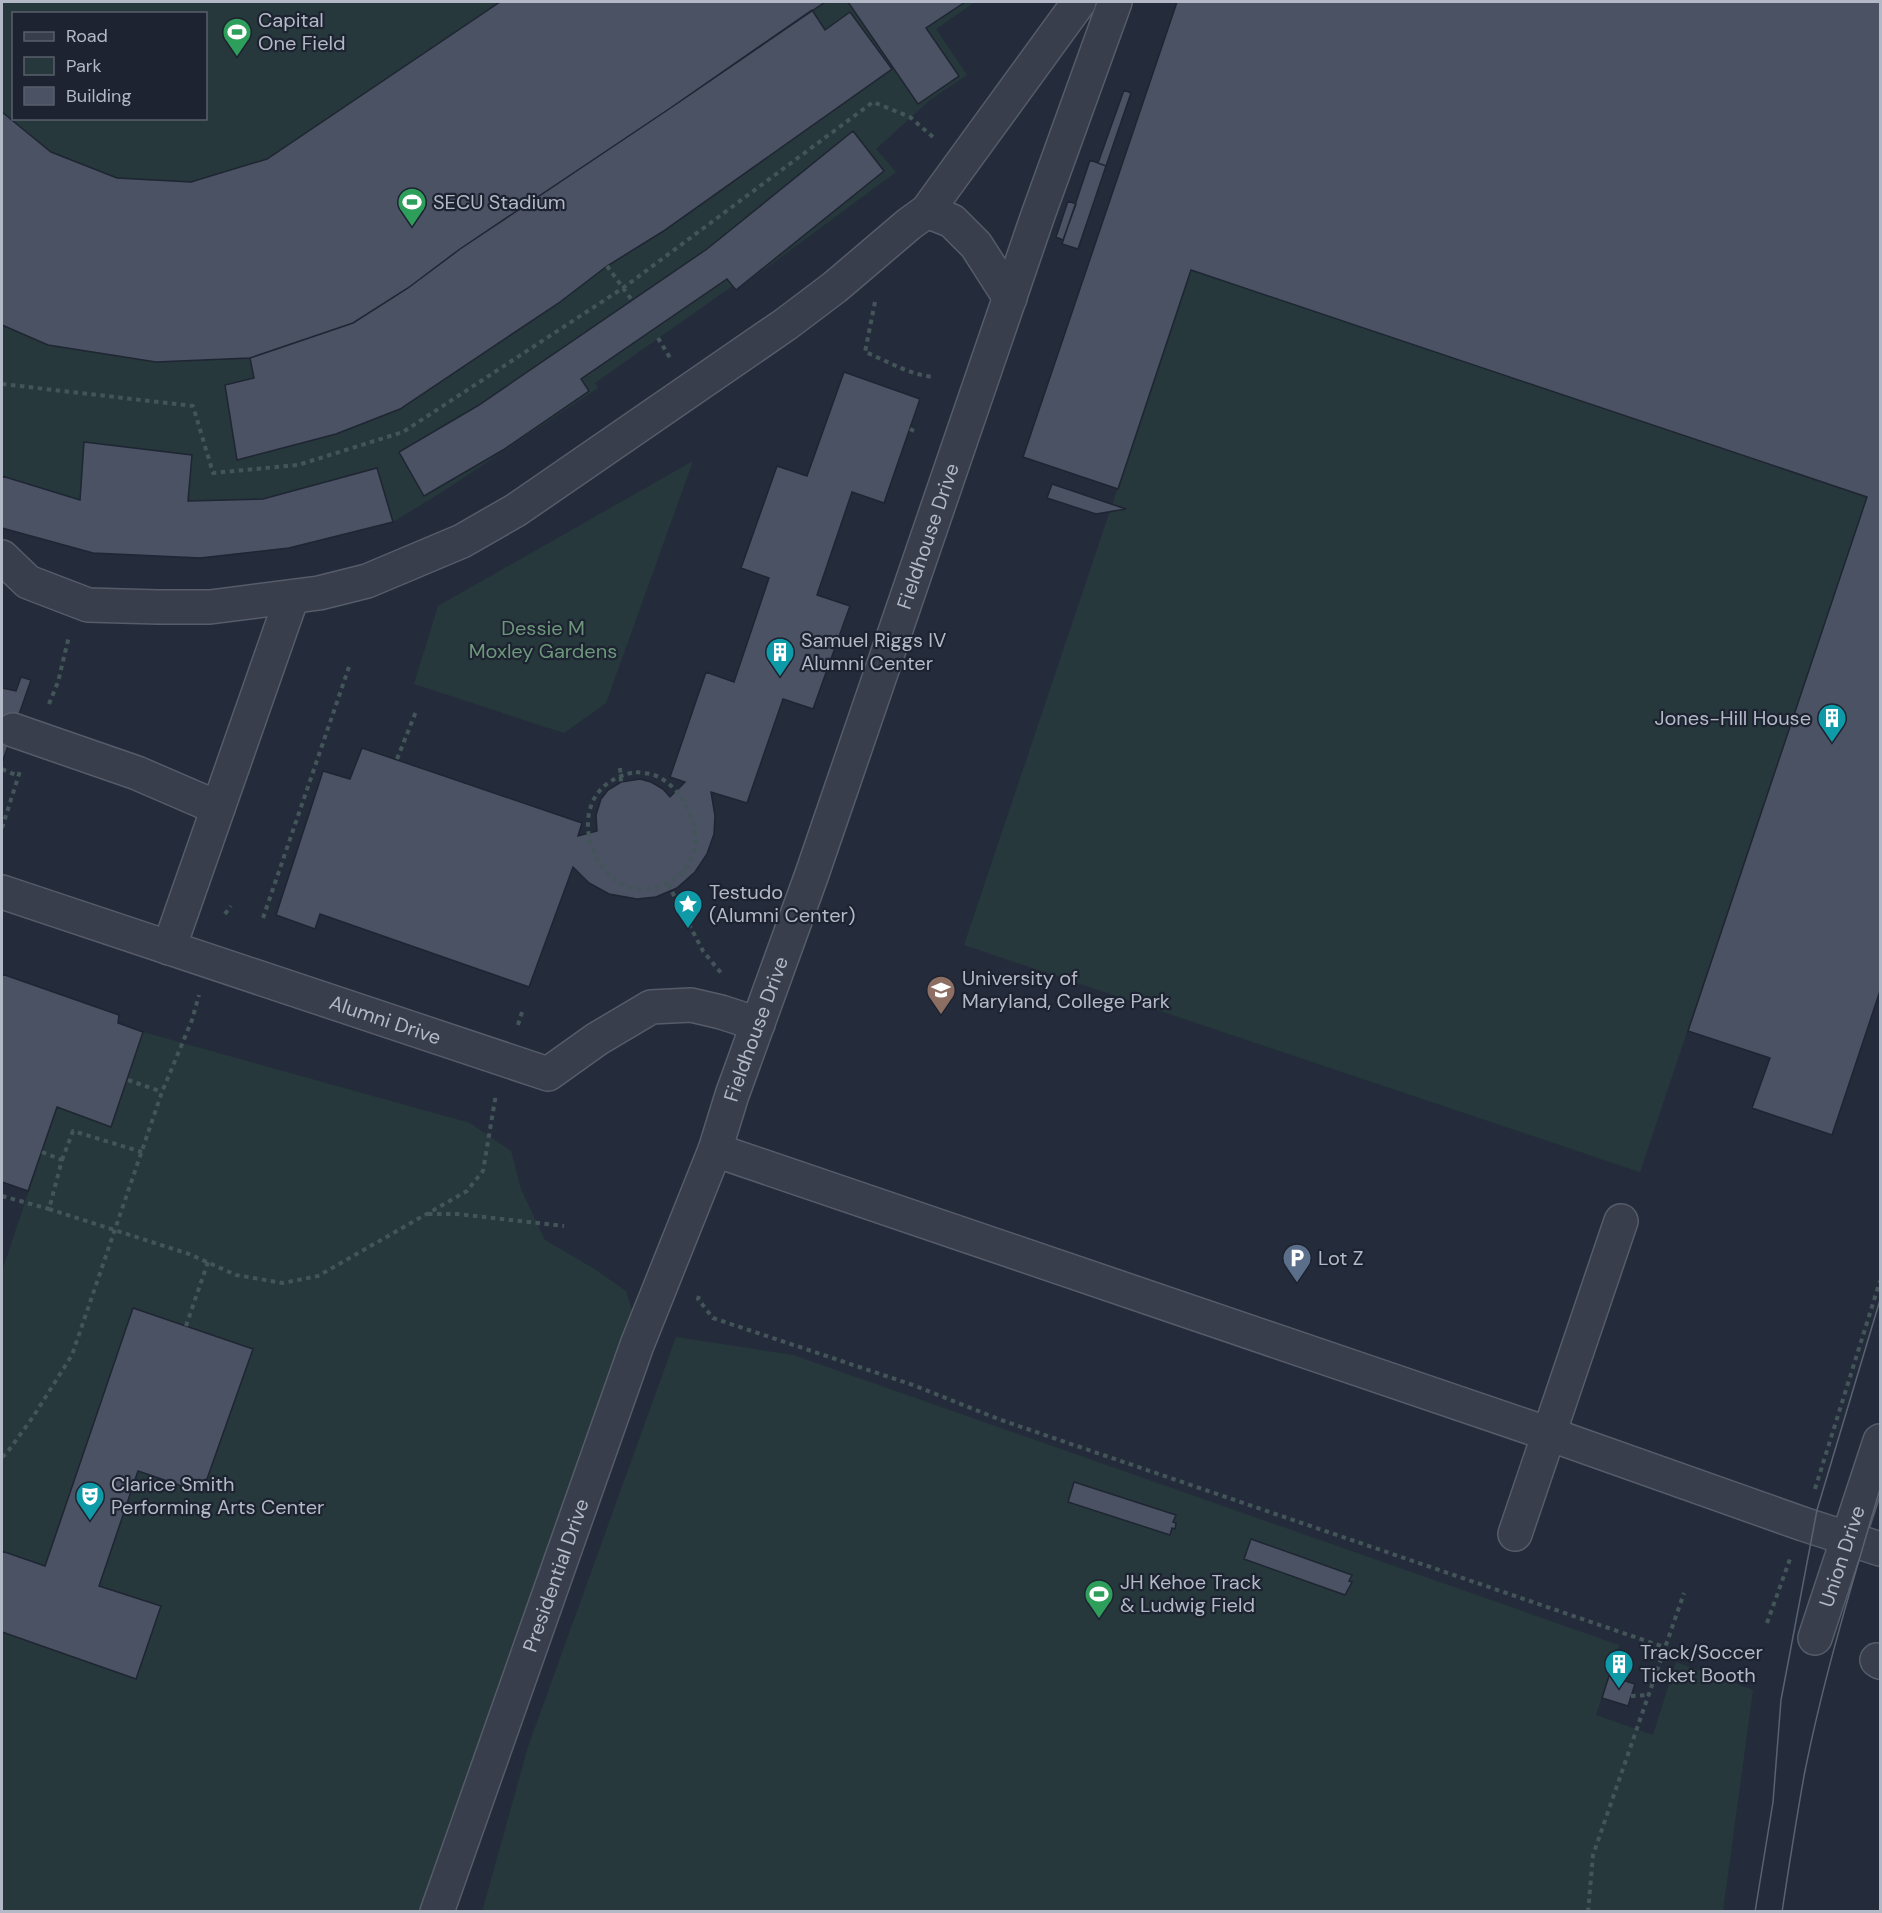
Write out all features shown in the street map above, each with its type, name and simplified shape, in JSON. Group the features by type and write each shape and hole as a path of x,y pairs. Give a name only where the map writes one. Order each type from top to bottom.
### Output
{"street":[{"path":"2,557 28,582 88,604 210,607 319,593 367,581 462,540 516,510 786,324 836,287 927,211 1079,2"},
{"name":"Fieldhouse Drive","path":"680,1240 715,1150 812,874 1087,74 1115,2"},
{"path":"927,211 952,221 976,245 1010,298"},
{"path":"169,948 292,597"},
{"path":"23,733 137,773 218,808"},
{"name":"Alumni Drive","path":"2,892 548,1074 597,1039 651,1007 691,1005 758,1024"},
{"path":"715,1150 1881,1549"},
{"path":"1515,1534 1621,1221"},
{"name":"Presidential Drive","path":"437,1911 637,1345 680,1240"},
{"name":"Union Drive","path":"1815,1638 1881,1441"}],"path":[{"path":"2,384 193,406 213,473 298,465 403,432 622,288 873,102 910,117 936,141"},
{"path":"608,266 634,303"},
{"path":"876,298 865,352 922,376 934,377"},
{"path":"658,339 667,355"},
{"path":"910,429 916,432"},
{"path":"2,828 18,776 23,733 57,682 78,600"},
{"path":"263,918 349,667"},
{"path":"397,759 417,709"},
{"path":"620,768 621,782"},
{"path":"2,769 18,776"},
{"path":"636,772 654,775 666,782 686,806 693,819 696,846 690,862 681,874 668,884 650,889 634,889 610,877 598,862 589,833 588,813 594,796 607,782 620,775 636,772"},
{"path":"2,806 8,808"},
{"path":"668,884 703,951 722,974"},
{"path":"225,914 231,906"},
{"path":"2,1456 6,1454 33,1417 72,1355 162,1092 192,1020 202,986"},
{"path":"128,1080 162,1092"},
{"path":"2,1196 115,1229 189,1254 236,1275 283,1283 318,1276 467,1191 483,1171 498,1084"},
{"path":"50,1209 62,1160 73,1131 142,1152"},
{"path":"42,1152 62,1160"},
{"path":"427,1214 457,1214 564,1226"},
{"path":"186,1326 208,1262"},
{"path":"1767,1623 1838,1419 1881,1281"},
{"path":"698,1299 713,1318 913,1385 1001,1420 1664,1647"},
{"path":"1588,1911 1593,1855 1684,1593"},
{"path":"1630,1696 1648,1695"}],"green space":[{"name":"SECU Stadium","path":"2,2 975,2 936,29 967,75 930,100 876,149 896,172 742,286 738,282 595,383 598,388 439,494 393,522 289,548 200,558 93,553 2,528"},
{"path":"1191,270 1867,497 1640,1172 964,945"},
{"name":"Dessie M Moxley Gardens","path":"693,461 606,703 564,733 414,684 438,606"},
{"path":"143,1032 470,1123 511,1151 521,1189 545,1240 593,1268 626,1291 634,1317 429,1911 2,1911 2,1632 136,1679 161,1606 99,1586 138,1471 202,1492 252,1349 133,1309 45,1566 2,1551 2,1271 57,1107 111,1127"},
{"name":"JH Kehoe Track & Ludwig Field","path":"676,1337 793,1355 1619,1645 1596,1715 1653,1735 1676,1662 1753,1690 1723,1911 482,1912 528,1747"}],"building":[{"path":"500,2 825,2 460,249 408,288 353,323 250,358 156,362 48,345 2,325 2,112 51,152 117,178 191,182 267,159"},
{"path":"848,2 965,2 926,28 959,76 918,104"},
{"name":"Jones-Hill House","path":"1177,2 1880,2 1880,991 1832,1135 1752,1108 1770,1058 1688,1031 1867,497 1191,270 1118,489 1023,457"},
{"path":"812,10 825,30 850,12 892,69 662,232 607,266 560,302 400,409 336,434 237,460 225,385 254,378 250,358 353,323 408,288 460,249"},
{"path":"1124,90 1131,93 1106,166 1098,163"},
{"path":"853,131 884,171 736,290 727,279 581,379 589,391 503,450 424,496 399,452 479,405 707,249"},
{"path":"1090,160 1106,166 1078,249 1062,244"},
{"path":"1068,201 1076,204 1063,240 1056,237"},
{"name":"Samuel Riggs IV Alumni Center","path":"844,372 920,399 884,503 852,492 817,595 850,606 813,709 783,699 747,803 711,792 715,816 714,834 707,854 695,872 677,888 656,897 637,899 609,894 589,883 573,867 529,987 320,914 315,929 276,915 323,771 350,779 362,748 582,823 578,836 597,831 596,815 601,799 608,790 621,782 640,779 651,782 663,789 670,797 685,782 670,777 706,672 734,682 769,578 741,568 777,466 807,476"},
{"path":"84,442 192,455 188,501 263,499 377,468 393,522 289,548 200,558 93,553 2,528 2,476 80,500"},
{"path":"1052,484 1126,509 1096,514 1047,498"},
{"path":"21,677 31,680 2,763 2,688 16,691"},
{"path":"2,974 119,1015 118,1023 143,1032 111,1127 57,1107 28,1191 2,1182"},
{"name":"Clarice Smith Performing Arts Center","path":"133,1308 253,1349 202,1493 138,1471 99,1586 161,1606 136,1679 2,1632 2,1551 45,1566"},
{"path":"1074,1482 1176,1515 1173,1522 1176,1523 1175,1529 1172,1528 1170,1535 1068,1502"},
{"path":"1251,1539 1352,1575 1349,1581 1352,1582 1345,1595 1244,1559"},
{"name":"Track/Soccer Ticket Booth","path":"1609,1676 1635,1684 1628,1706 1602,1698"}],"tram line":[{"path":"1755,1912 1773,1802 1781,1700 1817,1510 1880,1300"},
{"path":"1782,1912 1801,1793 1820,1704 1880,1489"}],"place":[{"name":"Capital One Field","path":"237,58"},
{"name":"SECU Stadium","path":"412,228"},
{"name":"Samuel Riggs IV Alumni Center","path":"780,678"},
{"name":"Jones-Hill House","path":"1832,744"},
{"name":"Testudo (Alumni Center)","path":"688,930"},
{"name":"University of Maryland, College Park","path":"941,1016"},
{"name":"Lot Z","path":"1297,1284"},
{"name":"Clarice Smith Performing Arts Center","path":"90,1522"},
{"name":"JH Kehoe Track & Ludwig Field","path":"1099,1620"},
{"name":"Track/Soccer Ticket Booth","path":"1619,1690"}]}
